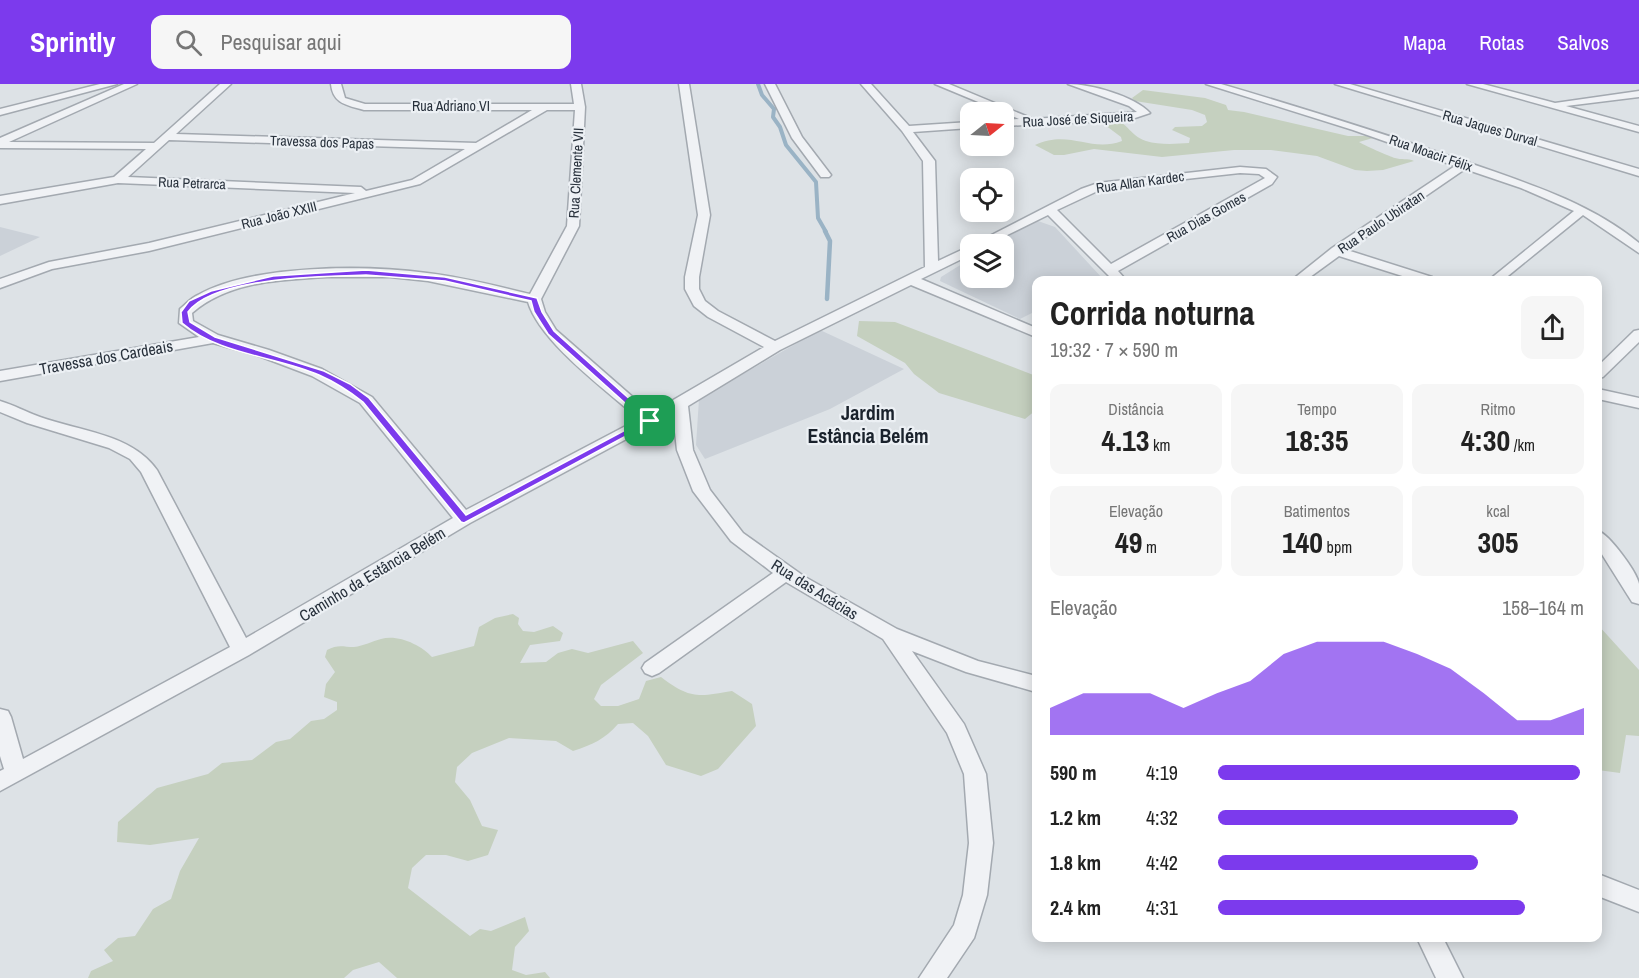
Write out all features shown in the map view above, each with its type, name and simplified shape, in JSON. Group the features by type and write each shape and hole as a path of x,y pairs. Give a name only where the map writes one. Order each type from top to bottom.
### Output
{"street":[{"path":"0,112 112,84"},
{"path":"0,144 132,84"},
{"path":"118,180 226,84"},
{"name":"Rua Adriano VI","path":"336,84 337,94 341,100 364,106 543,108 580,106"},
{"name":"Rua Clemente VII","path":"534,299 573,226 580,106 576,84"},
{"path":"684,84 704,215 692,277 692,289 699,303 713,314 775,347 960,255"},
{"path":"770,84 797,138 825,175"},
{"path":"866,84 906,129 929,161 932,269"},
{"path":"940,84 1032,121"},
{"name":"Rua José de Siqueira","path":"1014,122 1129,117 1145,113 1133,104 1073,84"},
{"name":"Rua Moacir Félix","path":"1211,84 1358,128 1525,186 1582,210 1616,230 1639,249"},
{"name":"Rua Jaques Durval","path":"1340,84 1639,173"},
{"path":"1472,84 1639,129"},
{"path":"1552,105 1639,94"},
{"name":"Rua João XXIII","path":"0,284 49,266 149,247 416,182 543,108"},
{"path":"906,129 960,126"},
{"name":"Travessa dos Papas","path":"165,137 480,146"},
{"path":"0,144 155,146"},
{"name":"Rua Paulo Ubiratan","path":"1303,276 1464,165"},
{"name":"Rua Allan Kardec","path":"1000,234 1102,186 1240,170"},
{"name":"Rua Dias Gomes","path":"1110,270 1268,182 1271,177 1262,171 1240,170"},
{"name":"Rua Petrarca","path":"0,200 118,180 386,191"},
{"path":"1049,209 1116,276"},
{"path":"1500,276 1582,210"},
{"path":"1337,251 1415,276"},
{"path":"464,519 366,400 347,386 321,373 212,339 186,323 185,312 192,302 213,292 273,278 366,272 445,279 534,299 538,312 551,333 650,421"},
{"path":"911,280 1032,331"},
{"path":"1602,370 1639,334"},
{"name":"Travessa dos Cardeais","path":"0,376 212,339"},
{"name":"Caminho da Estância Belém","path":"8,778 242,650 464,519 650,421 775,347"},
{"path":"1602,395 1639,403"},
{"name":"Rua das Acácias","path":"680,404 685,450 702,491 737,537 786,573 890,634 973,667 1032,683"},
{"path":"0,406 33,420 115,445 136,455 149,470 242,650"},
{"path":"1602,541 1639,597"},
{"path":"652,668 786,573"},
{"path":"890,634 956,730 975,774 981,843 975,895 965,930 932,978"},
{"path":"0,717 8,778"},
{"path":"1602,887 1639,901"},
{"path":"1432,942 1450,978"}],"shaded area":[{"path":"1038,221 1055,227 1100,276 1032,276 1032,313 1020,319 940,281 941,277 960,265 960,288 1014,288 1014,234 1012,234"},
{"path":"0,227 40,237 0,256"},
{"path":"820,330 904,369 830,409 705,459 696,445 699,399"}],"green space":[{"path":"1143,90 1205,98 1226,105 1228,110 1348,136 1366,136 1373,138 1359,142 1397,159 1414,161 1383,170 1367,171 1355,170 1317,156 1271,150 1234,150 1162,157 1094,149 1054,155 1035,145 1059,139 1100,144 1122,141 1121,137 1101,122 1110,120 1122,123 1146,141 1162,144 1189,143 1190,138 1172,130 1175,127 1202,126 1207,122 1205,115 1192,110 1135,101 1132,98"},
{"path":"859,321 895,322 1032,374 1032,413 1025,419 939,393 914,374 905,363 857,336"},
{"path":"513,614 519,618 518,624 523,631 534,632 553,626 563,633 560,641 530,645 520,663 546,662 558,653 572,649 588,653 633,641 643,653 601,685 594,699 601,706 618,706 639,699 646,681 661,677 687,693 702,695 732,691 752,704 756,726 718,769 701,776 666,765 648,736 633,723 618,724 598,741 573,751 556,741 509,738 472,753 457,767 455,782 470,800 482,826 498,830 488,855 468,861 446,855 426,855 412,868 408,888 470,936 480,929 491,931 525,917 529,931 515,947 512,970 526,975 545,972 550,978 397,978 379,962 353,970 344,978 88,978 91,971 113,961 104,950 118,938 135,936 153,909 171,899 180,871 199,838 150,845 117,842 118,822 157,788 208,774 222,763 252,760 276,742 290,739 311,721 324,719 337,710 337,702 324,697 326,684 335,672 325,657 327,650 331,648 354,647 381,639 395,638 422,648 432,657 474,646 479,627 495,618"},
{"path":"1602,629 1639,670 1639,736 1626,735 1620,773 1602,771"}],"waterway":[{"path":"758,84 762,95 774,109 773,117 780,127 786,145 816,182 818,218 826,232"},
{"path":"825,231 830,241 827,299"}],"district":[{"name":"Jardim Estância Belém","path":"868,424"}],"route":[{"path":"366,272 445,279 534,299 538,312 551,333 650,421 464,519 366,400 347,386 321,373 212,339 197,332 186,323 185,312 192,302 213,292 242,284 273,278 366,272"}]}
